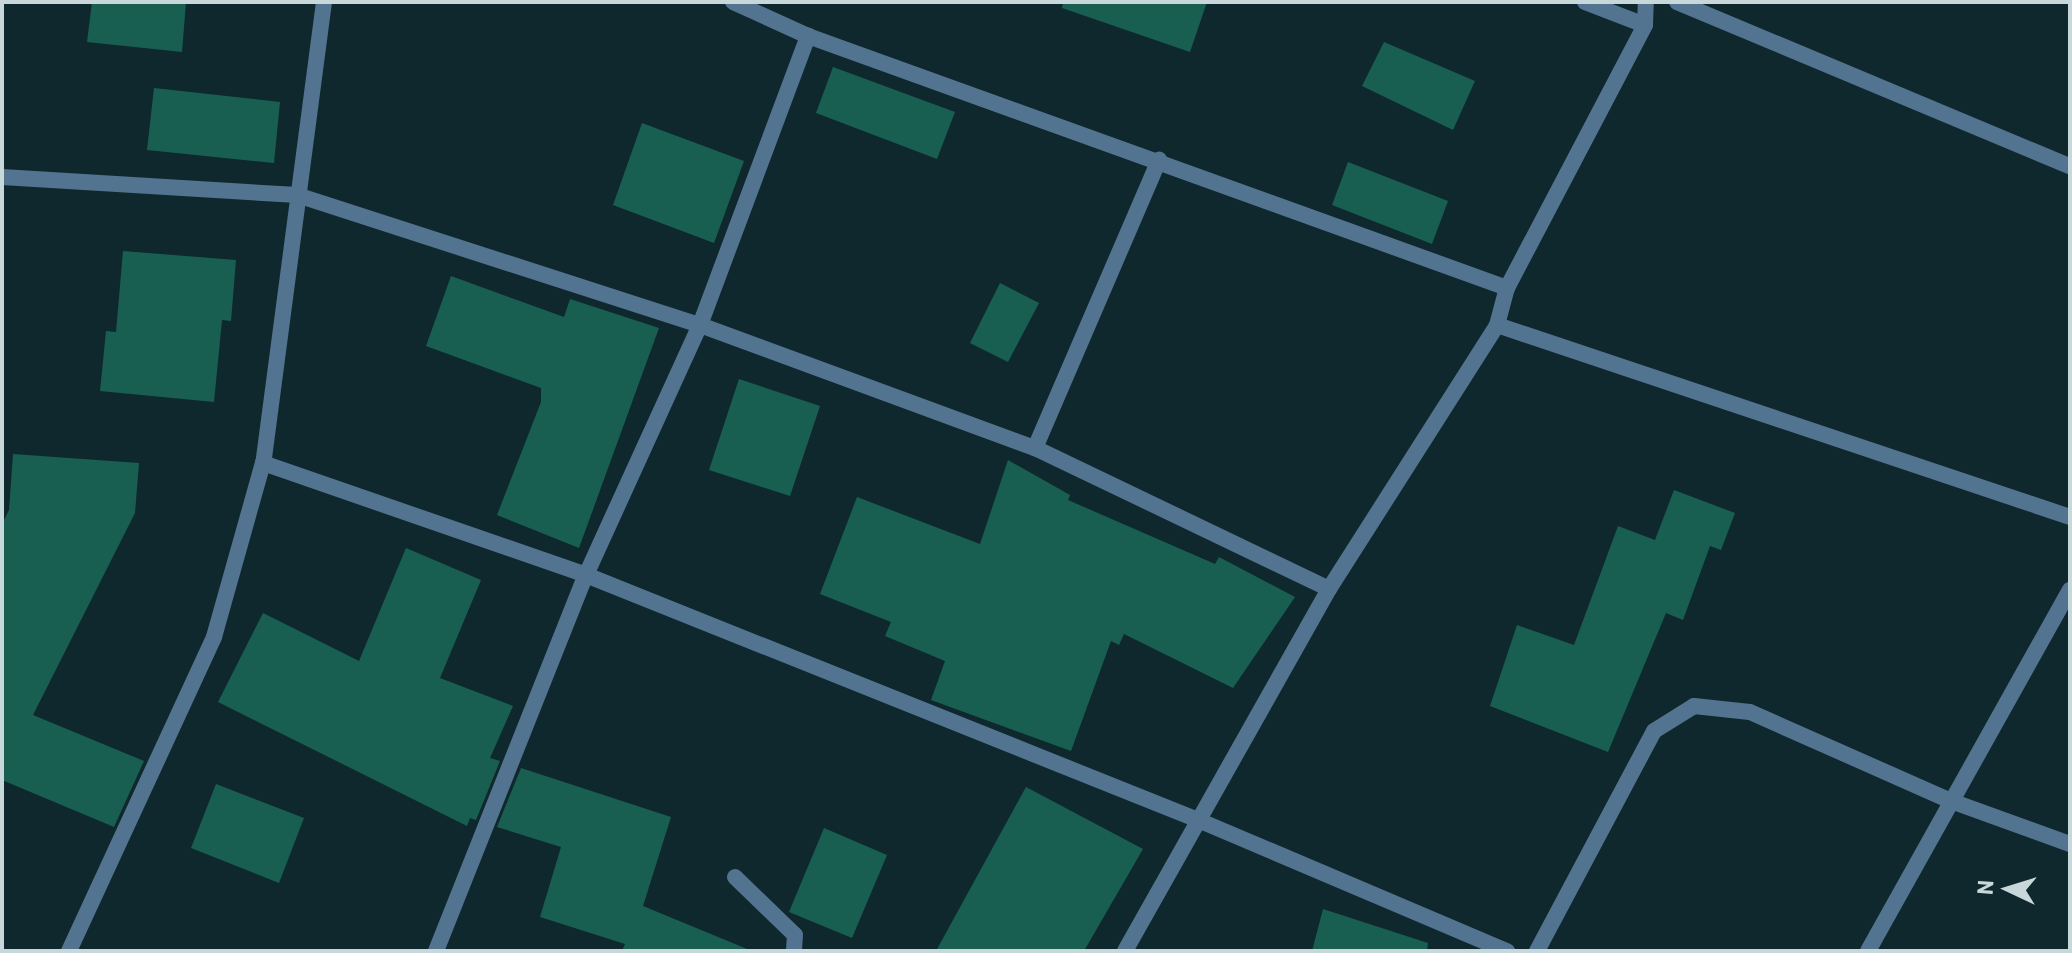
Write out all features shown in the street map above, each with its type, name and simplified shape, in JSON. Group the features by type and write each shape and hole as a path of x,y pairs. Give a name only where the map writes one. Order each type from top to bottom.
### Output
{"street":[{"path":"69,951 214,637 263,463 324,2"},
{"path":"733,2 808,36 1507,288"},
{"path":"1585,2 1645,25"},
{"path":"1125,951 1329,589 1497,325 1507,288 1645,25 1646,2"},
{"path":"1677,2 2070,166"},
{"path":"436,951 586,575 700,325 808,36"},
{"path":"1035,448 1159,160"},
{"path":"2,177 297,195 700,325 1035,448 1329,589"},
{"path":"1497,325 2070,517"},
{"path":"263,463 586,575 1198,820 1507,951"},
{"path":"1868,951 2070,590"},
{"path":"1537,951 1654,731 1694,706 1750,712 1951,801 2070,844"},
{"path":"735,877 795,935 794,951"}],"building":[{"path":"92,2 186,2 182,52 87,42"},
{"path":"1063,2 1207,2 1190,52 1062,8"},
{"path":"1384,42 1475,81 1453,130 1362,86"},
{"path":"833,67 955,112 937,159 816,113"},
{"path":"154,88 280,102 274,163 147,150"},
{"path":"642,123 744,161 714,243 613,205"},
{"path":"1348,162 1448,201 1432,244 1332,205"},
{"path":"123,251 236,260 231,321 222,320 214,402 100,391 106,331 116,332"},
{"path":"451,276 564,317 570,299 659,328 579,548 497,515 541,402 541,388 426,346"},
{"path":"1000,283 1039,303 1008,362 970,343"},
{"path":"739,379 820,406 790,496 709,470"},
{"path":"13,454 139,463 135,513 33,715 144,761 114,827 2,780 2,524 9,510"},
{"path":"1008,460 1070,495 1068,500 1215,564 1219,557 1295,597 1233,688 1124,634 1119,645 1111,641 1071,751 931,700 945,661 885,636 891,622 820,594 857,497 980,544"},
{"path":"1674,490 1735,513 1721,550 1710,546 1683,620 1666,613 1608,752 1490,706 1517,625 1574,645 1618,526 1655,540"},
{"path":"406,548 481,580 440,678 513,706 490,758 500,761 476,820 470,818 467,826 218,702 263,613 359,661"},
{"path":"521,768 671,817 643,906 752,951 622,951 625,944 540,917 561,847 497,827"},
{"path":"216,784 304,818 279,883 191,848"},
{"path":"1026,787 1143,849 1084,951 936,951"},
{"path":"824,828 887,855 852,938 789,912"},
{"path":"1323,909 1428,943 1427,951 1312,951"}]}
